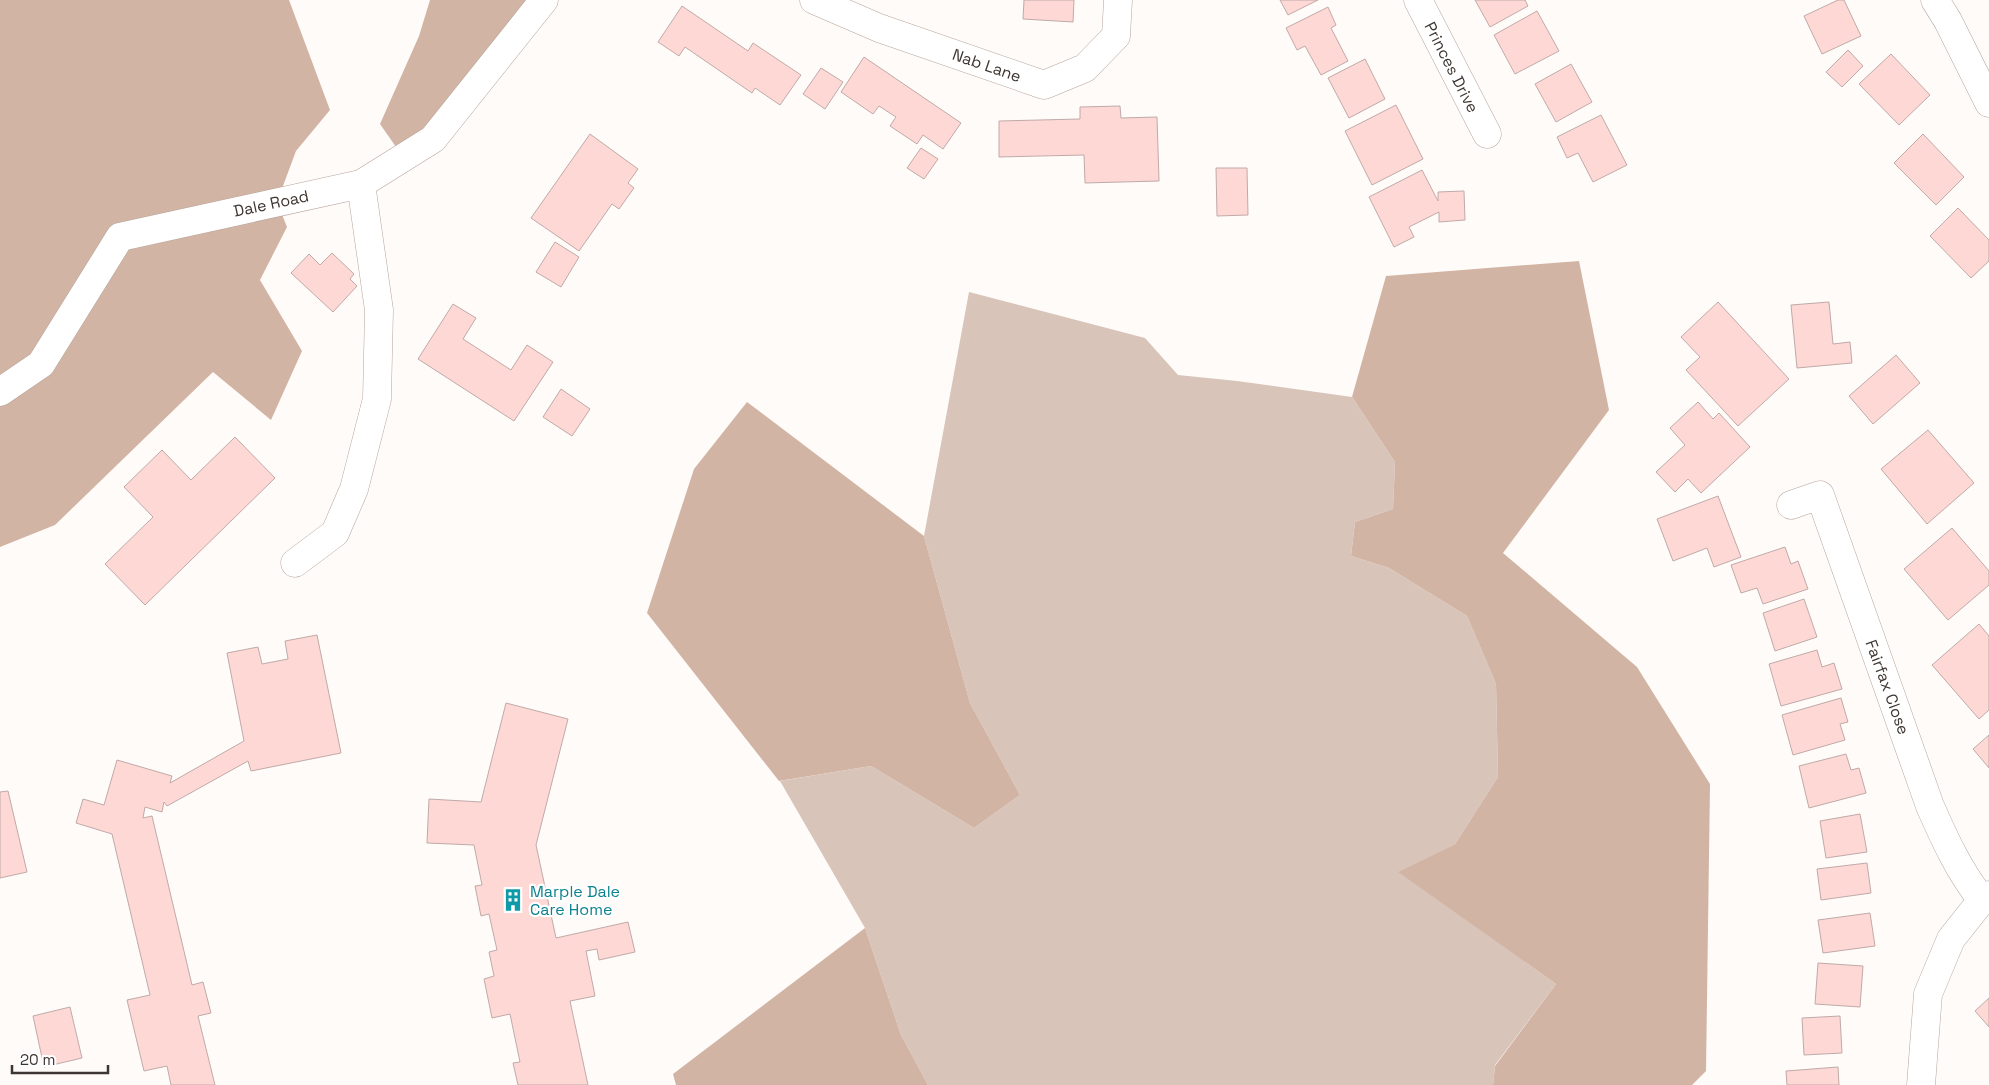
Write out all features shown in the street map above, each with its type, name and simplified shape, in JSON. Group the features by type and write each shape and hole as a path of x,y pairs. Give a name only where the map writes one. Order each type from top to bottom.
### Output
{"street":[{"name":"Dale Road","path":"0,392 41,364 120,237 361,184 432,139 544,0"},
{"name":"Nab Lane","path":"814,0 879,28 1044,85 1084,68 1116,36 1118,0"},
{"name":"Princes Drive","path":"1418,0 1487,134"},
{"path":"1935,0 1948,21 1989,104"},
{"path":"294,563 336,532 354,489 377,399 379,310 361,184"},
{"name":"Fairfax Close","path":"1791,505 1820,495 1930,806 1950,851 1966,880 1986,898"},
{"path":"1921,1085 1928,994 1951,939 1986,898"}],"shaded area":[{"path":"0,0 289,0 330,110 296,151 277,202 287,227 260,280 302,351 271,420 213,372 55,525 0,547"},
{"path":"430,0 544,0 403,157 380,124 419,36"},
{"path":"1579,261 1609,410 1503,553 1637,667 1710,784 1706,1071 1692,1085 1493,1085 1495,1066 1556,984 1398,872 1455,844 1498,777 1496,684 1467,616 1389,568 1351,556 1355,522 1393,509 1395,462 1352,397 1386,276"},
{"path":"969,292 1145,338 1178,375 1352,397 1395,462 1393,509 1355,522 1351,556 1389,568 1467,616 1496,684 1498,777 1455,844 1399,872 1556,984 1495,1065 1493,1085 928,1085 901,1035 865,928 780,781 871,766 974,828 1020,795 970,703 924,536"},
{"path":"747,402 924,536 970,703 1020,795 974,828 871,766 779,781 647,613 694,469"},
{"path":"865,928 901,1035 928,1085 676,1085 673,1074"}],"building":[{"path":"1024,0 1074,0 1073,22 1023,19"},
{"path":"1280,0 1318,0 1288,15"},
{"path":"1475,0 1525,0 1528,6 1490,27"},
{"path":"1838,0 1844,0 1861,36 1822,54 1804,16"},
{"path":"682,6 748,51 753,43 801,75 780,105 755,88 752,93 685,47 679,56 658,42"},
{"path":"1328,7 1336,25 1331,28 1348,61 1321,75 1305,46 1297,50 1286,28"},
{"path":"1537,11 1559,51 1515,74 1494,35"},
{"path":"1848,50 1863,66 1842,87 1826,72"},
{"path":"1891,54 1930,95 1899,125 1859,84"},
{"path":"864,57 961,123 943,149 923,135 917,144 890,126 896,117 879,106 873,114 841,92"},
{"path":"1365,59 1385,99 1349,118 1328,78"},
{"path":"1571,64 1592,102 1556,122 1535,84"},
{"path":"821,68 843,82 825,109 803,94"},
{"path":"1396,105 1423,159 1372,185 1345,131"},
{"path":"1120,106 1121,118 1157,117 1159,181 1085,183 1084,155 999,157 999,121 1080,119 1080,107"},
{"path":"1601,115 1627,165 1593,182 1578,153 1567,158 1557,137"},
{"path":"590,134 638,169 628,183 634,188 619,209 612,204 579,251 531,218"},
{"path":"1923,134 1964,177 1936,205 1894,163"},
{"path":"921,148 938,159 924,179 907,168"},
{"path":"1216,168 1247,168 1248,215 1217,216"},
{"path":"1422,170 1438,201 1438,192 1464,191 1465,220 1439,222 1439,212 1409,227 1414,237 1394,247 1369,197"},
{"path":"1958,208 1989,240 1989,261 1971,278 1930,236"},
{"path":"555,242 579,257 561,287 536,272"},
{"path":"332,253 354,274 350,279 357,286 333,312 291,273 309,254 320,265"},
{"path":"1718,302 1789,379 1738,426 1686,370 1700,357 1681,337"},
{"path":"1829,302 1833,344 1850,342 1852,363 1797,368 1791,305"},
{"path":"453,304 476,318 463,339 511,370 527,345 553,362 514,421 418,359"},
{"path":"1896,355 1920,383 1873,424 1849,396"},
{"path":"561,389 590,409 572,436 543,417"},
{"path":"1698,402 1713,419 1719,413 1750,447 1701,493 1688,479 1675,492 1656,472 1685,445 1670,428"},
{"path":"1928,430 1974,483 1927,524 1881,469"},
{"path":"235,437 275,478 145,605 105,564 153,517 124,487 162,450 191,480"},
{"path":"1718,496 1741,557 1714,567 1707,548 1673,561 1657,519"},
{"path":"1952,528 1989,571 1989,585 1948,620 1904,569"},
{"path":"1785,547 1791,564 1798,561 1808,589 1763,604 1757,588 1741,593 1731,565"},
{"path":"1804,599 1817,637 1775,651 1763,613"},
{"path":"1979,624 1989,636 1989,710 1979,719 1932,665"},
{"path":"317,635 341,753 251,771 248,761 167,806 164,802 162,812 145,807 143,818 152,816 192,985 203,982 211,1013 198,1016 215,1085 171,1085 167,1066 144,1071 127,1000 150,995 112,834 76,823 83,799 104,805 117,760 172,776 170,783 244,741 227,653 258,647 262,664 288,659 285,641"},
{"path":"1817,650 1822,667 1834,663 1842,689 1781,706 1769,664"},
{"path":"1841,698 1848,722 1840,724 1845,740 1793,755 1782,715"},
{"name":"Marple Dale Care Home","path":"506,703 568,719 536,845 556,938 628,922 635,952 599,960 597,949 586,951 595,996 570,1001 588,1085 518,1085 513,1063 520,1062 510,1014 492,1018 484,979 494,976 489,952 497,950 489,914 481,916 475,886 482,885 474,845 427,843 429,799 481,802"},
{"path":"1989,735 1989,768 1973,749"},
{"path":"1846,754 1851,770 1859,768 1866,793 1809,808 1799,766"},
{"path":"8,791 27,872 0,878 0,792"},
{"path":"1860,814 1867,852 1826,858 1820,821"},
{"path":"1867,863 1871,893 1821,900 1817,869"},
{"path":"1870,913 1875,946 1823,953 1818,920"},
{"path":"1818,963 1863,966 1860,1007 1815,1004"},
{"path":"1989,998 1989,1027 1975,1011"},
{"path":"70,1007 82,1058 44,1067 33,1016"},
{"path":"1840,1016 1842,1053 1804,1055 1802,1018"},
{"path":"1838,1067 1839,1085 1787,1085 1786,1071"}],"place":[{"name":"Marple Dale Care Home","path":"513,900"}]}
